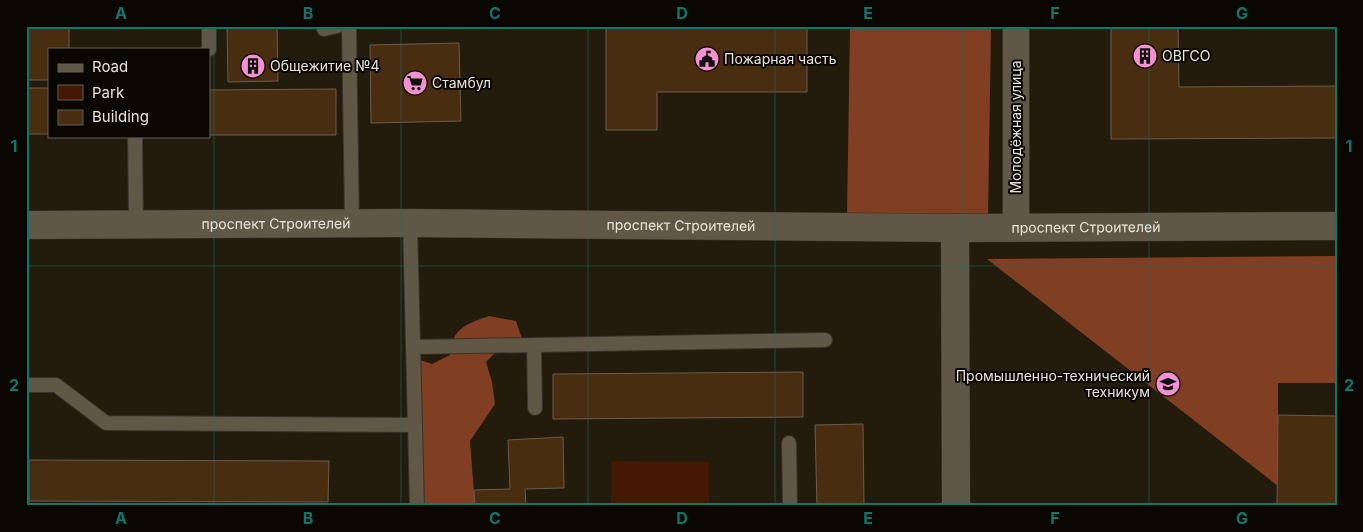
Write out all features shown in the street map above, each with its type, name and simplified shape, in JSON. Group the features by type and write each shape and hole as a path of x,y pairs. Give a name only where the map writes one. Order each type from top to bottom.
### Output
{"street":[{"name":"Молодёжная улица","path":"1016,26 1016,227"},
{"name":"проспект Строителей","path":"26,225 410,223 954,228 1337,226"},
{"path":"954,228 956,506"}],"lane":[{"path":"209,26 209,48"},
{"path":"349,26 352,223"},
{"path":"135,138 136,224"},
{"path":"410,223 417,506"},
{"path":"413,347 825,340"},
{"path":"534,345 535,408"},
{"path":"26,385 56,385 106,423 415,425"},
{"path":"789,443 790,506"}],"green space":[{"path":"611,461 709,462 709,506 611,506"}],"shaded area":[{"path":"850,26 991,26 988,218 847,216"},
{"path":"1337,256 1337,383 1278,383 1278,486 987,259"},
{"path":"489,316 516,321 522,339 502,346 486,362 492,382 495,404 470,441 475,506 423,506 420,360 432,364 450,355 454,339 462,328"}],"building":[{"path":"26,26 69,26 69,48 48,48 48,80 26,80"},
{"name":"Общежитие №4","path":"227,26 277,26 278,81 228,82"},
{"name":"Пожарная часть","path":"606,26 807,26 807,92 657,92 657,130 606,130"},
{"name":"ОВГСО","path":"1111,26 1178,26 1179,87 1337,86 1337,138 1111,139"},
{"name":"Стамбул","path":"459,43 461,121 371,123 370,45"},
{"path":"26,88 48,88 48,134 26,134"},
{"path":"336,89 336,135 210,135 210,90"},
{"path":"803,372 803,417 553,419 553,374"},
{"path":"1278,415 1337,416 1337,506 1277,506"},
{"path":"863,424 864,506 817,506 815,425"},
{"path":"563,437 564,488 525,489 526,506 475,506 474,490 510,489 508,440"},
{"path":"29,460 329,461 328,502 29,501"}],"place":[{"name":"ОВГСО","path":"1145,56"},
{"name":"Пожарная часть","path":"707,59"},
{"name":"Общежитие №4","path":"253,66"},
{"name":"Стамбул","path":"415,83"},
{"name":"Промышленно-технический техникум","path":"1168,384"}]}
